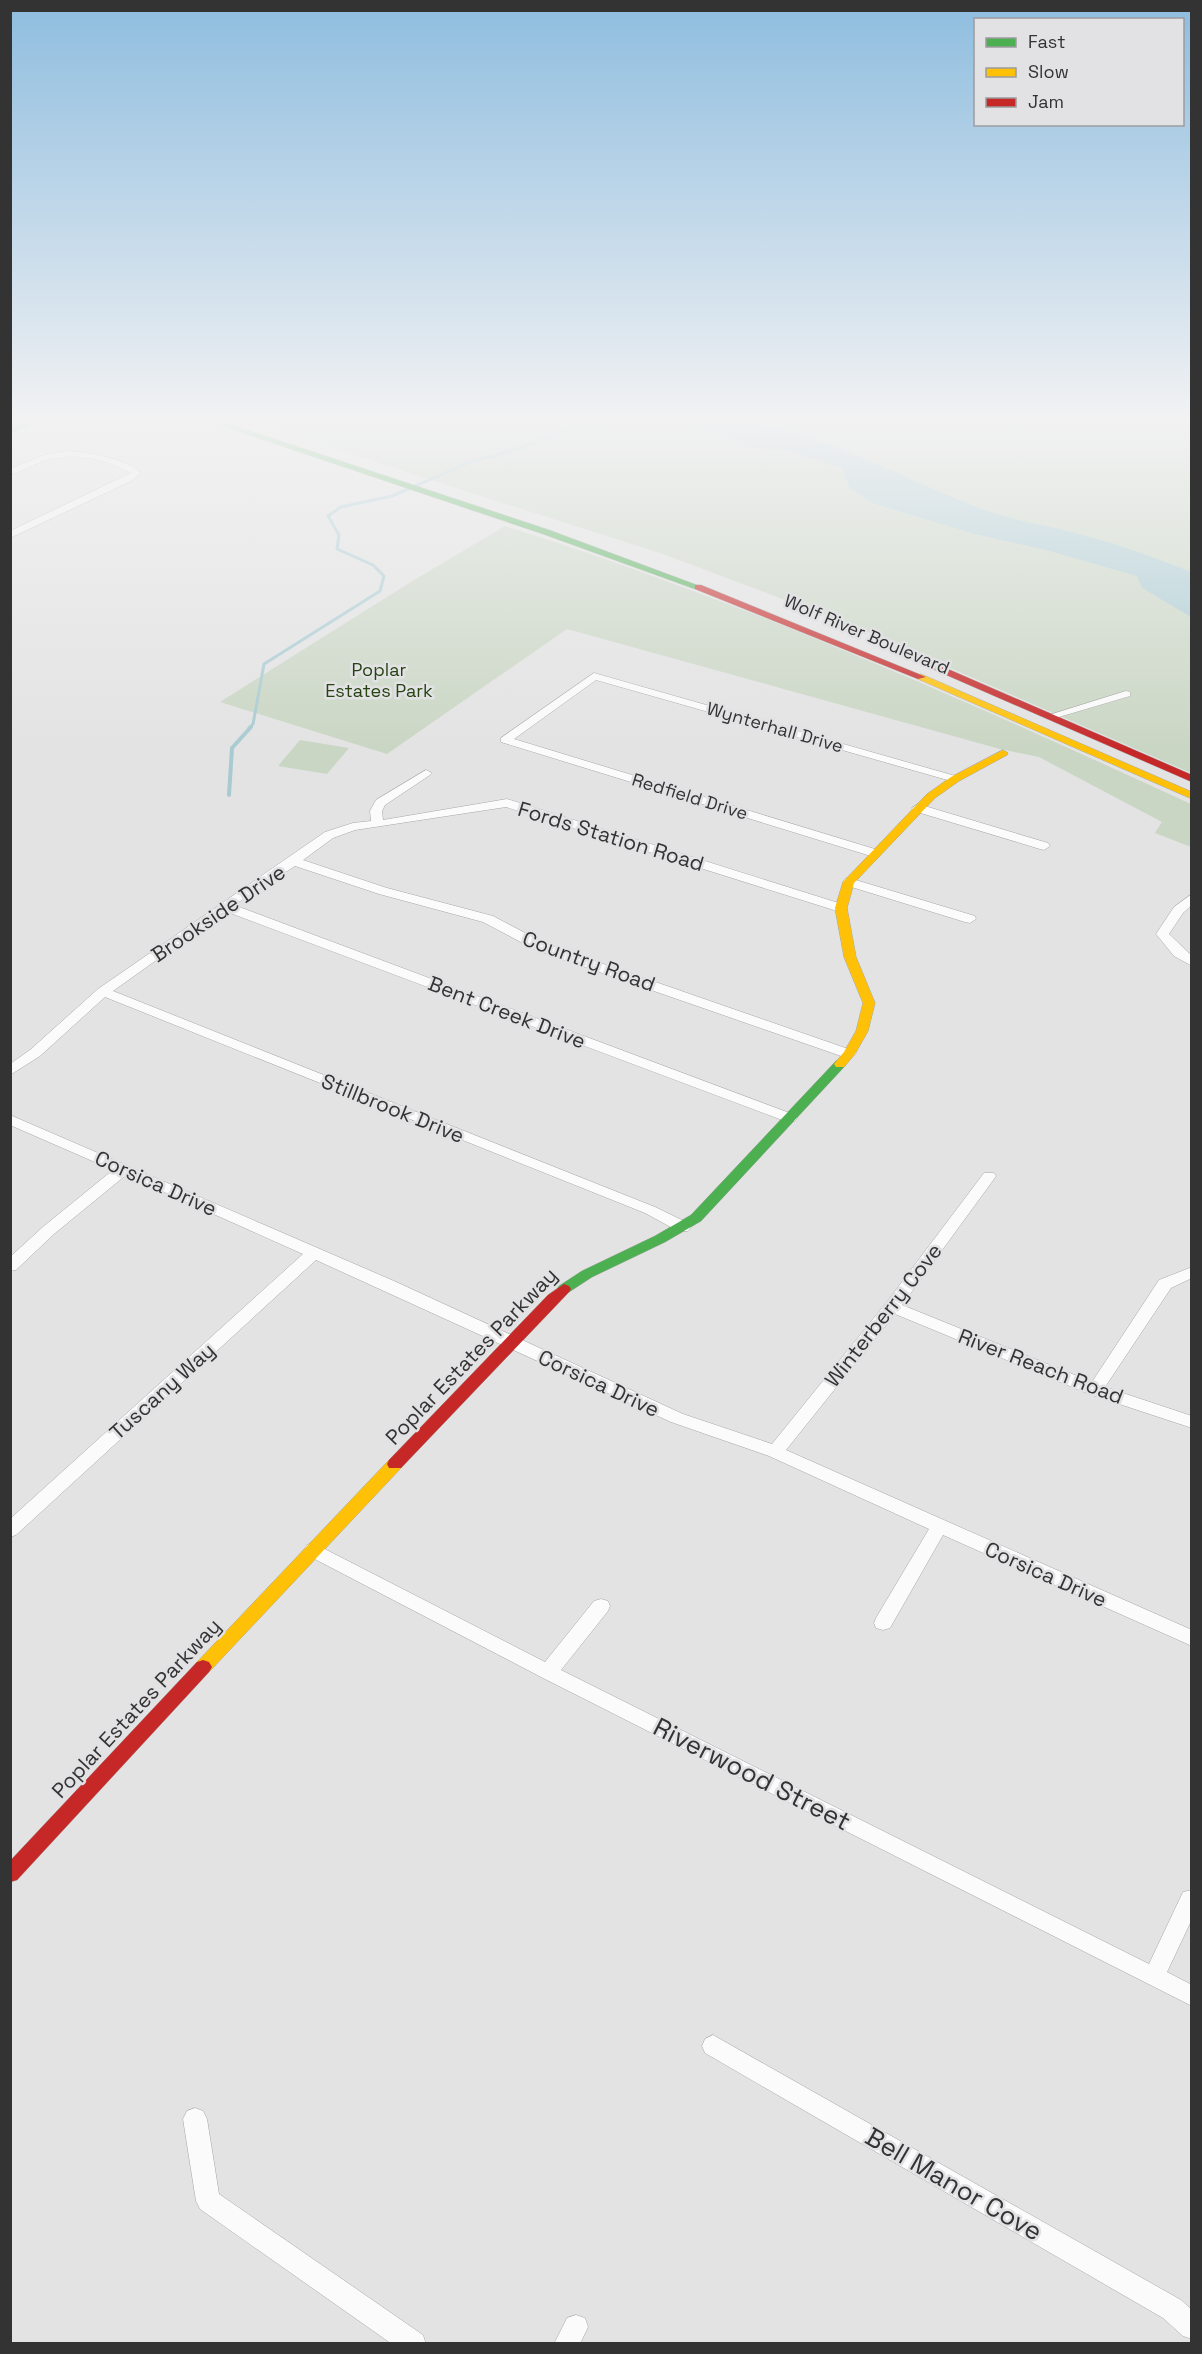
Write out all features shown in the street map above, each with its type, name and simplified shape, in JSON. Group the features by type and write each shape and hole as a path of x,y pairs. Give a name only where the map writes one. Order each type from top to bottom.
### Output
{"main road":[{"name":"Wolf River Boulevard","path":"532,529 656,571 782,618 980,701 1191,796"},
{"path":"566,529 671,563 746,591"},
{"name":"Wolf River Boulevard","path":"921,661 1052,716 1191,779"},
{"name":"Poplar Estates Parkway","path":"10,1874 553,1298 585,1273 682,1227 704,1210 849,1054 862,1030 869,1003 850,957 841,908 849,882 874,853 931,796 955,779 1003,753"}],"street":[{"name":"Wynterhall Drive","path":"506,740 594,676 955,779"},
{"path":"1052,716 1126,694"},
{"name":"Redfield Drive","path":"506,740 874,853"},
{"path":"377,823 376,811 380,803 426,773"},
{"name":"Fords Station Road","path":"377,823 507,803 841,908"},
{"path":"918,808 1044,846"},
{"name":"Brookside Drive","path":"10,1071 35,1053 103,992 224,906 337,831 377,823"},
{"name":"Country Road","path":"294,861 383,891 472,914 541,948 849,1054"},
{"path":"849,882 970,918"},
{"path":"1191,898 1178,910 1162,934 1179,953 1191,962"},
{"name":"Bent Creek Drive","path":"224,906 790,1118"},
{"name":"Stillbrook Drive","path":"103,992 650,1210 682,1227"},
{"name":"Corsica Drive","path":"10,1119 314,1253 677,1418 775,1452 1191,1639"},
{"path":"10,1266 49,1230 124,1169"},
{"name":"Winterberry Cove","path":"775,1452 892,1307 988,1176"},
{"name":"Tuscany Way","path":"10,1530 314,1253"},
{"path":"1095,1390 1165,1284 1191,1272"},
{"name":"River Reach Road","path":"892,1307 1095,1390 1191,1422"},
{"path":"883,1623 939,1527"},
{"name":"Riverwood Street","path":"313,1550 548,1672 1191,1996"},
{"path":"548,1672 601,1606"},
{"path":"1154,1977 1190,1899"},
{"name":"Bell Manor Cove","path":"713,2046 1172,2309 1191,2327"},
{"path":"195,2119 208,2201 414,2343"}],"green space":[{"name":"Poplar Estates Park","path":"500,529 514,529 593,555 681,586 853,654 1191,804 1191,847 1155,833 1162,822 1039,757 1000,749 567,629 387,754 220,702 414,580"},
{"path":"584,529 1191,529 1191,773 863,630 663,554"},
{"path":"300,740 349,748 327,774 278,766"}],"water":[{"path":"958,529 1058,529 1121,546 1163,561 1191,572 1191,617 1142,588 1137,576 1046,550"}],"waterway":[{"path":"249,728 253,724 264,664 380,591 384,576 373,565 337,549 339,535 335,529"},
{"path":"229,795 232,748 251,727"}],"traffic: fast":[{"path":"537,529 698,587"},
{"path":"564,1289 587,1274 660,1239 696,1218 840,1064"}],"traffic: slow":[{"path":"921,677 1192,796"},
{"path":"840,1064 849,1054 862,1031 869,1003 850,957 841,908 849,882 931,796 955,779 1003,753"},
{"path":"203,1667 395,1464"}],"traffic: jam":[{"path":"698,587 921,677"},
{"path":"931,665 1192,779"},
{"path":"395,1464 564,1289"},
{"path":"10,1874 203,1667"}]}
